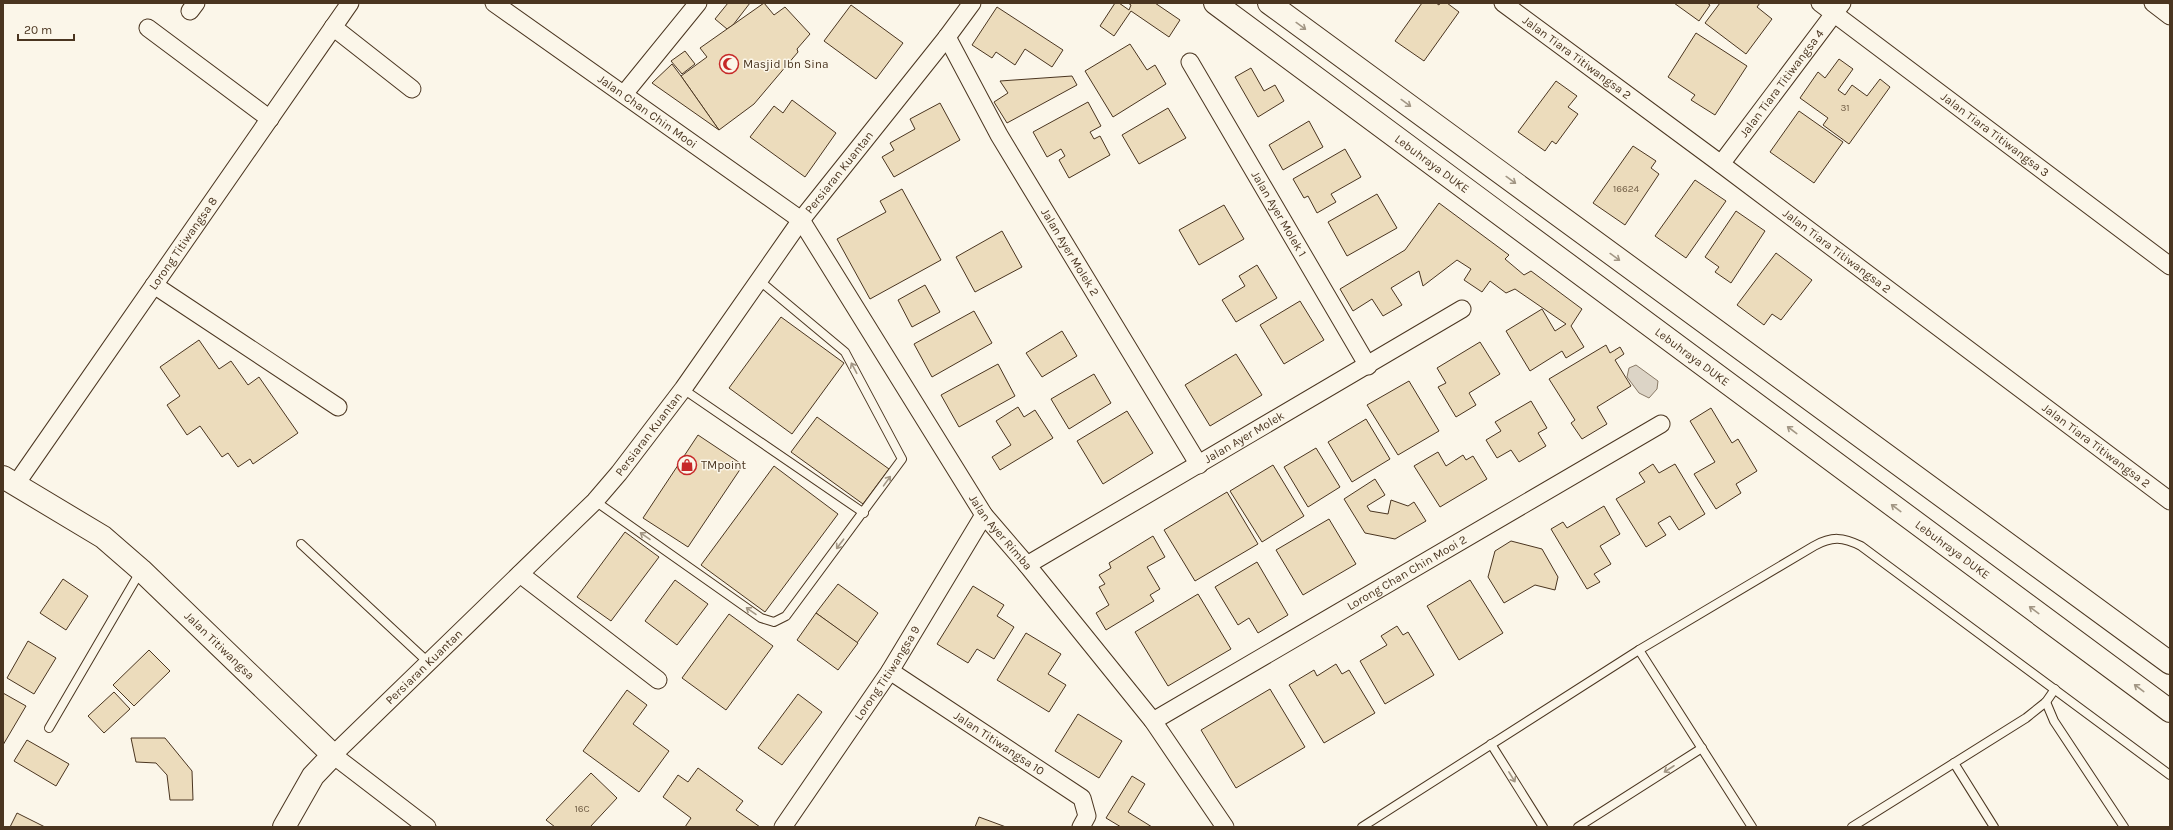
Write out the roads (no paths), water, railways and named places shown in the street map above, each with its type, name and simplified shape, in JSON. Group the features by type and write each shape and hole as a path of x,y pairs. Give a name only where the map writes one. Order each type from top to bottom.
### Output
{"main road":[{"name":"Lebuhraya DUKE","path":"1215,3 2170,711"},
{"path":"1269,3 2170,663"},
{"name":"Jalan Titiwangsa","path":"9,480 103,537 141,570 333,755"},
{"name":"Persiaran Kuantan","path":"284,827 313,776 333,755"}],"street":[{"name":"Lorong Titiwangsa 8","path":"9,480 154,285 350,3"},
{"name":"Jalan Chan Chin Mooi","path":"494,3 801,220"},
{"path":"624,94 698,3"},
{"name":"Persiaran Kuantan","path":"333,755 595,501 619,473 683,389 760,281 801,220 947,37 972,3"},
{"name":"Jalan Tiara Titiwangsa 2","path":"1503,3 1721,164 2170,502"},
{"name":"Jalan Tiara Titiwangsa 3","path":"1820,3 1838,8 2170,266"},
{"path":"2152,3 2170,16"},
{"name":"Jalan Tiara Titiwangsa 4","path":"1721,164 1838,8"},
{"path":"334,27 412,89"},
{"path":"148,28 270,119"},
{"name":"Jalan Ayer Molek 2","path":"947,37 1003,142 1199,465"},
{"name":"Jalan Ayer Molek 1","path":"1190,62 1368,366"},
{"name":"Jalan Ayer Rimba","path":"801,220 984,515 1027,565 1153,721 1225,827"},
{"path":"154,285 338,407"},
{"name":"Jalan Ayer Molek","path":"1027,565 1368,366 1462,309"},
{"name":"Lorong Chan Chin Mooi 2","path":"1153,721 1661,424"},
{"name":"Lorong Titiwangsa 9","path":"783,827 890,671 984,515"},
{"path":"520,574 658,680"},
{"name":"Jalan Titiwangsa 10","path":"890,671 1082,798 1087,816 1081,827"},
{"name":"Jalan Titiwangsa","path":"333,755 427,827"}],"lane":[{"path":"595,501 761,618 774,622 786,616 864,512 902,459 845,352 760,281"},
{"path":"683,389 864,512"},
{"path":"1362,827 1639,650 1826,539 1836,537 1849,540 1861,546 2170,775"},
{"path":"301,544 429,663"},
{"path":"49,728 141,570"},
{"path":"1639,650 1752,827"},
{"path":"1852,827 2026,718 2046,702 2055,689"},
{"path":"2046,702 2054,721 2124,827"},
{"path":"1491,744 1543,827"},
{"path":"1578,827 1702,748"},
{"path":"1954,763 1994,827"}],"place":[{"name":"Masjid Ibn Sina","path":"729,64"},
{"name":"TMpoint","path":"687,465"}]}
